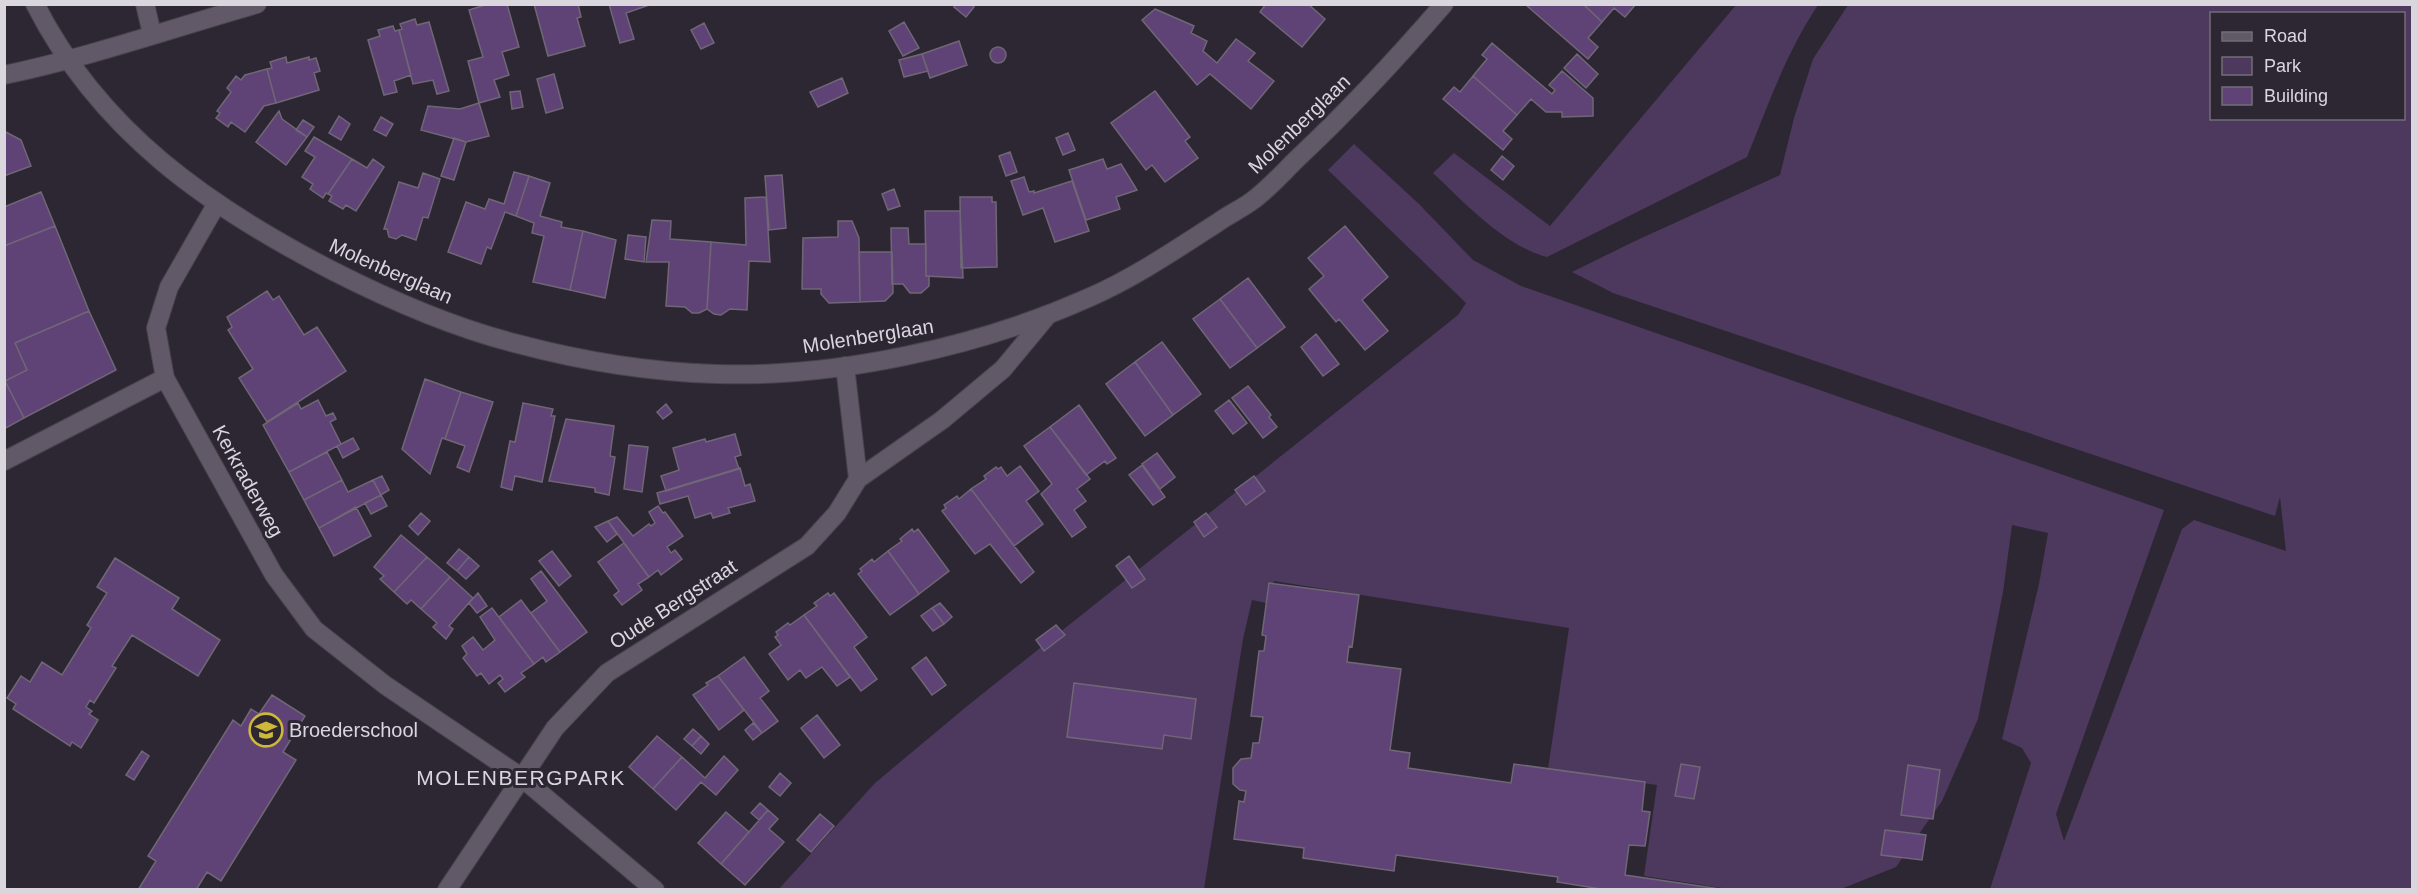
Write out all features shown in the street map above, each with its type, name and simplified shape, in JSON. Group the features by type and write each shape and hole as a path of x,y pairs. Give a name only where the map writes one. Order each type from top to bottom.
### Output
{"street":[{"path":"35,4 69,61 102,105 178,177 216,205"},
{"path":"145,4 152,34"},
{"path":"4,75 69,61 257,4"},
{"name":"Molenberglaan","path":"216,205 275,241 382,294 423,312 515,344 577,357 692,373 751,373 845,366 962,342 1085,299 1151,266 1253,200 1345,113 1444,4"},
{"name":"Kerkraderweg","path":"216,205 169,287 156,328 165,378 274,575 314,629 385,685 521,777 655,890"},
{"name":"Oude Bergstraat","path":"447,890 555,728 607,673 807,546 837,513 858,479 942,420 1003,369 1049,313"},
{"path":"845,366 858,479"},
{"path":"4,461 165,378"}],"green space":[{"path":"1736,5 1818,5 1787,60 1747,157 1547,257 1515,243 1500,233 1433,173 1454,153 1550,226"},
{"path":"1848,5 2412,5 2412,889 1990,889 2031,763 2022,748 2002,739 2039,584 2048,533 2012,525 2003,592 1978,719 1942,801 1896,867 1841,889 1735,890 1644,876 1657,785 1548,769 1569,628 1274,581 1271,604 1252,600 1243,639 1204,889 778,890 875,783 966,707 1458,315 1466,303 1328,170 1354,144 1419,204 1473,260 1521,286 2164,510 2056,814 2064,841 2182,529 2194,520 2286,551 2280,497 2275,516 1613,293 1572,272 1780,175 1794,118 1813,59"}],"building":[{"path":"488,4 507,4 519,47 502,52 509,75 494,80 500,97 479,103 468,61 483,57 469,10"},
{"path":"534,4 578,4 581,17 577,18 585,46 548,56"},
{"path":"609,4 652,4 626,13 634,39 620,43"},
{"path":"956,4 972,4 974,7 966,17 954,7"},
{"path":"1266,4 1308,4 1325,19 1302,47 1260,12"},
{"path":"1583,4 1602,22 1588,38 1598,47 1588,59 1526,5"},
{"path":"1583,4 1636,4 1625,17 1614,8 1602,22"},
{"path":"1155,9 1194,26 1191,33 1207,41 1203,51 1217,63 1236,39 1255,53 1248,61 1274,81 1251,109 1210,74 1197,85 1142,20"},
{"path":"415,19 417,25 429,22 449,91 437,94 433,80 413,84 399,30 402,29 400,24"},
{"path":"904,22 919,48 903,56 889,31"},
{"path":"704,23 714,43 701,49 691,30"},
{"path":"393,26 395,31 399,30 411,75 394,81 397,92 384,95 368,40 380,36 378,30"},
{"path":"959,41 967,65 930,78 922,54"},
{"path":"1492,43 1552,94 1555,90 1549,85 1562,71 1593,98 1593,116 1562,117 1562,112 1546,112 1531,99 1517,115 1473,76 1487,59 1482,55"},
{"path":"998,47 1004,49 1006,55 1004,61 998,63 992,61 990,55 992,49"},
{"path":"922,54 928,71 904,77 899,60"},
{"path":"1577,54 1598,74 1586,88 1564,68"},
{"path":"286,57 287,63 309,57 309,60 316,58 320,71 314,73 319,90 276,103 267,69 272,68 270,62"},
{"path":"267,69 276,103 264,106 245,132 231,122 228,127 216,118 220,113 217,111 231,92 227,88 236,76 241,80 245,75"},
{"path":"554,74 563,108 546,113 537,79"},
{"path":"1473,76 1517,115 1503,131 1512,139 1503,150 1443,99 1454,87 1460,92"},
{"path":"842,78 848,93 818,107 810,92"},
{"path":"520,91 523,107 512,109 510,92"},
{"path":"1155,91 1190,137 1185,141 1198,158 1165,182 1152,165 1146,170 1111,123"},
{"path":"479,103 489,136 466,142 421,130 428,106 460,109"},
{"path":"279,111 282,119 307,137 286,165 256,142"},
{"path":"339,116 350,124 341,140 329,133"},
{"path":"381,117 393,124 386,136 374,130"},
{"path":"303,120 314,127 307,137 296,130"},
{"path":"4,131 21,140 31,166 4,176"},
{"path":"1068,133 1075,150 1063,155 1056,138"},
{"path":"314,137 352,159 323,198 310,189 313,184 302,177 315,157 305,151"},
{"path":"454,138 466,142 454,180 441,176"},
{"path":"1010,152 1017,172 1006,176 999,156"},
{"path":"1502,156 1514,166 1503,180 1491,170"},
{"path":"352,159 367,168 373,159 384,167 356,211 346,205 343,209 329,201 332,196 328,194"},
{"path":"1103,159 1107,169 1121,164 1137,190 1116,197 1120,209 1086,220 1069,170"},
{"path":"514,172 529,176 516,216 505,212 491,249 487,247 481,264 448,252 466,202 485,209 489,199 504,204"},
{"path":"423,173 440,179 428,218 423,217 416,240 402,235 396,239 389,237 387,229 384,229 399,182 418,188"},
{"path":"782,175 786,228 769,230 765,176"},
{"path":"529,176 550,183 540,216 562,222 561,227 583,231 570,290 533,282 544,236 532,233 534,223 516,216"},
{"path":"1024,177 1029,192 1034,191 1034,193 1072,181 1089,231 1055,242 1043,208 1023,215 1011,181"},
{"path":"894,189 900,206 888,210 882,194"},
{"path":"41,192 55,226 4,246 4,207"},
{"path":"766,197 770,262 749,261 747,310 730,309 721,315 714,314 707,309 711,242 746,245 745,198"},
{"path":"960,197 992,197 992,202 996,202 997,267 961,268"},
{"path":"925,211 960,211 963,278 926,276"},
{"path":"652,220 671,221 670,239 711,242 707,309 699,313 692,313 685,307 666,306 669,262 646,262"},
{"path":"838,221 852,221 859,238 860,302 829,303 821,294 821,289 802,289 803,238 838,237"},
{"path":"55,226 89,311 15,343 27,370 5,381 24,418 4,429 4,246"},
{"path":"1345,226 1388,277 1362,300 1388,331 1365,350 1339,319 1336,322 1309,289 1324,276 1308,258"},
{"path":"891,228 908,228 909,244 926,244 926,276 929,276 929,286 921,293 910,293 903,284 892,284"},
{"path":"583,231 616,240 605,298 570,290"},
{"path":"628,235 646,237 644,262 625,259"},
{"path":"859,252 892,252 893,293 885,301 860,302"},
{"path":"1248,278 1285,327 1257,348 1220,299"},
{"path":"267,291 273,300 279,296 304,335 317,327 346,371 267,422 239,378 253,369 228,330 232,327 227,317"},
{"path":"1220,299 1257,348 1230,368 1193,319"},
{"path":"89,311 116,370 24,418 5,381 27,370 15,343"},
{"path":"1316,334 1339,364 1323,376 1301,347"},
{"path":"1162,342 1201,394 1173,415 1135,362"},
{"path":"1135,362 1173,415 1145,436 1106,384"},
{"path":"425,379 461,392 430,474 402,449"},
{"path":"1248,386 1271,415 1269,417 1277,427 1263,438 1232,398"},
{"path":"461,392 493,402 469,472 457,467 465,446 445,439"},
{"path":"318,400 326,416 333,413 336,419 330,422 341,444 289,472 263,425 298,403 301,409"},
{"path":"1229,400 1247,423 1233,434 1215,411"},
{"path":"523,403 553,409 551,416 555,416 542,482 515,476 512,490 501,487 510,441 515,442"},
{"path":"666,404 672,412 663,419 657,412"},
{"path":"1079,405 1116,458 1107,464 1105,461 1086,475 1050,427"},
{"path":"566,419 614,426 610,456 615,457 609,495 595,492 595,488 549,481"},
{"path":"1050,427 1090,479 1077,489 1086,501 1074,510 1086,527 1072,537 1041,494 1052,484 1024,446"},
{"path":"735,434 741,455 735,457 739,469 666,491 661,476 679,470 673,448"},
{"path":"353,438 359,449 343,458 337,446"},
{"path":"629,445 648,447 642,492 624,489"},
{"path":"327,452 342,480 304,500 289,472"},
{"path":"1157,453 1175,477 1160,489 1142,464"},
{"path":"1142,465 1165,497 1153,505 1129,475"},
{"path":"1020,466 1039,491 1026,501 1043,524 1014,546 971,489 986,479 984,476 996,467 998,469 1001,467 1007,476"},
{"path":"740,468 745,486 750,484 755,501 728,508 730,513 713,518 711,513 695,518 688,496 660,504 657,493"},
{"path":"382,476 389,490 381,495 373,480"},
{"path":"1254,476 1265,491 1246,505 1235,490"},
{"path":"342,480 348,492 373,480 381,495 319,528 304,500"},
{"path":"971,489 1034,572 1021,583 990,544 975,554 942,511 946,508 944,505 957,496 959,499"},
{"path":"381,495 387,506 371,514 365,503"},
{"path":"658,506 683,536 667,547 671,553 675,550 682,559 661,575 658,570 649,577 608,521 617,517 633,536 649,524 651,526 655,523 649,512"},
{"path":"356,507 371,536 334,556 319,528"},
{"path":"421,513 430,521 418,535 409,526"},
{"path":"1206,513 1217,527 1204,537 1194,522"},
{"path":"608,521 617,534 607,542 595,527"},
{"path":"912,529 914,532 918,529 949,571 919,594 888,551 902,541 900,539"},
{"path":"401,535 427,557 394,592 380,579 384,576 374,567"},
{"path":"624,543 649,577 638,584 642,590 622,605 614,595 619,591 598,562"},
{"path":"459,549 469,557 457,571 447,563"},
{"path":"552,551 571,576 559,586 539,561"},
{"path":"888,551 919,594 890,615 858,574 862,571 860,569 872,559 874,562"},
{"path":"1129,556 1145,579 1132,588 1116,566"},
{"path":"427,557 450,577 421,609 411,600 407,604 394,592"},
{"path":"469,557 479,566 466,579 457,571"},
{"path":"115,558 179,598 172,609 220,640 198,676 132,635 112,666 116,668 94,703 90,700 86,707 92,711 89,714 98,720 81,748 72,742 70,746 13,709 16,704 7,698 21,676 30,682 42,662 62,675 91,628 87,625 107,593 97,587"},
{"path":"541,571 587,632 560,652 531,613 547,601 531,579"},
{"path":"450,577 473,598 449,626 453,629 446,639 433,627 437,623 421,609"},
{"path":"1269,583 1359,595 1352,647 1349,646 1347,662 1401,669 1390,750 1410,753 1408,768 1511,783 1514,764 1645,782 1642,811 1650,812 1645,846 1629,845 1625,875 1727,890 1607,890 1557,882 1558,877 1396,855 1394,871 1303,858 1304,848 1234,839 1239,801 1244,802 1246,791 1240,790 1233,784 1233,768 1241,759 1251,758 1253,743 1259,743 1263,717 1251,716 1259,651 1264,651 1266,636 1262,635"},
{"path":"478,593 487,606 477,613 469,603"},
{"path":"828,593 830,596 834,593 867,637 854,647 877,679 861,691 804,615 817,606 814,603"},
{"path":"521,600 560,652 546,662 543,657 534,664 499,617"},
{"path":"940,603 952,617 944,624 932,608"},
{"path":"492,608 534,664 521,673 525,677 505,692 498,683 503,679 500,675 489,684 481,673 477,676 463,658 467,654 462,646 473,637 483,650 495,640 480,617"},
{"path":"932,608 944,624 933,631 921,616"},
{"path":"804,615 850,677 837,686 822,667 806,678 800,670 788,680 769,654 781,645 775,637 778,635 776,632"},
{"path":"1056,625 1065,635 1044,651 1036,640"},
{"path":"744,657 769,691 760,698 778,721 762,733 718,676"},
{"path":"926,657 946,685 932,695 912,668"},
{"path":"718,676 744,710 719,730 693,695"},
{"path":"1074,683 1196,699 1191,739 1164,735 1162,749 1067,737"},
{"path":"272,695 305,716 283,752 296,760 221,881 207,872 196,890 138,890 156,861 148,856 233,720 241,726 251,709 259,714"},
{"path":"817,715 840,745 824,758 801,728"},
{"path":"753,723 762,733 753,740 745,730"},
{"path":"693,729 701,736 692,746 684,739"},
{"path":"657,736 682,757 653,789 629,767"},
{"path":"701,736 709,744 701,754 692,746"},
{"path":"142,751 149,756 134,780 126,775"},
{"path":"724,756 738,770 716,795 701,782 676,810 653,789 682,757 705,778"},
{"path":"1681,764 1700,767 1694,799 1675,796"},
{"path":"1908,765 1940,770 1933,819 1901,815"},
{"path":"780,773 791,783 780,796 769,787"},
{"path":"760,803 768,810 759,820 751,813"},
{"path":"768,810 778,819 769,829 784,842 745,885 721,864"},
{"path":"726,812 749,832 721,864 698,843"},
{"path":"820,814 834,826 811,852 797,840"},
{"path":"1885,830 1926,835 1922,860 1881,855"}],"place":[{"name":"Broederschool","path":"266,730"}],"district":[{"name":"MOLENBERGPARK","path":"521,777"}]}
